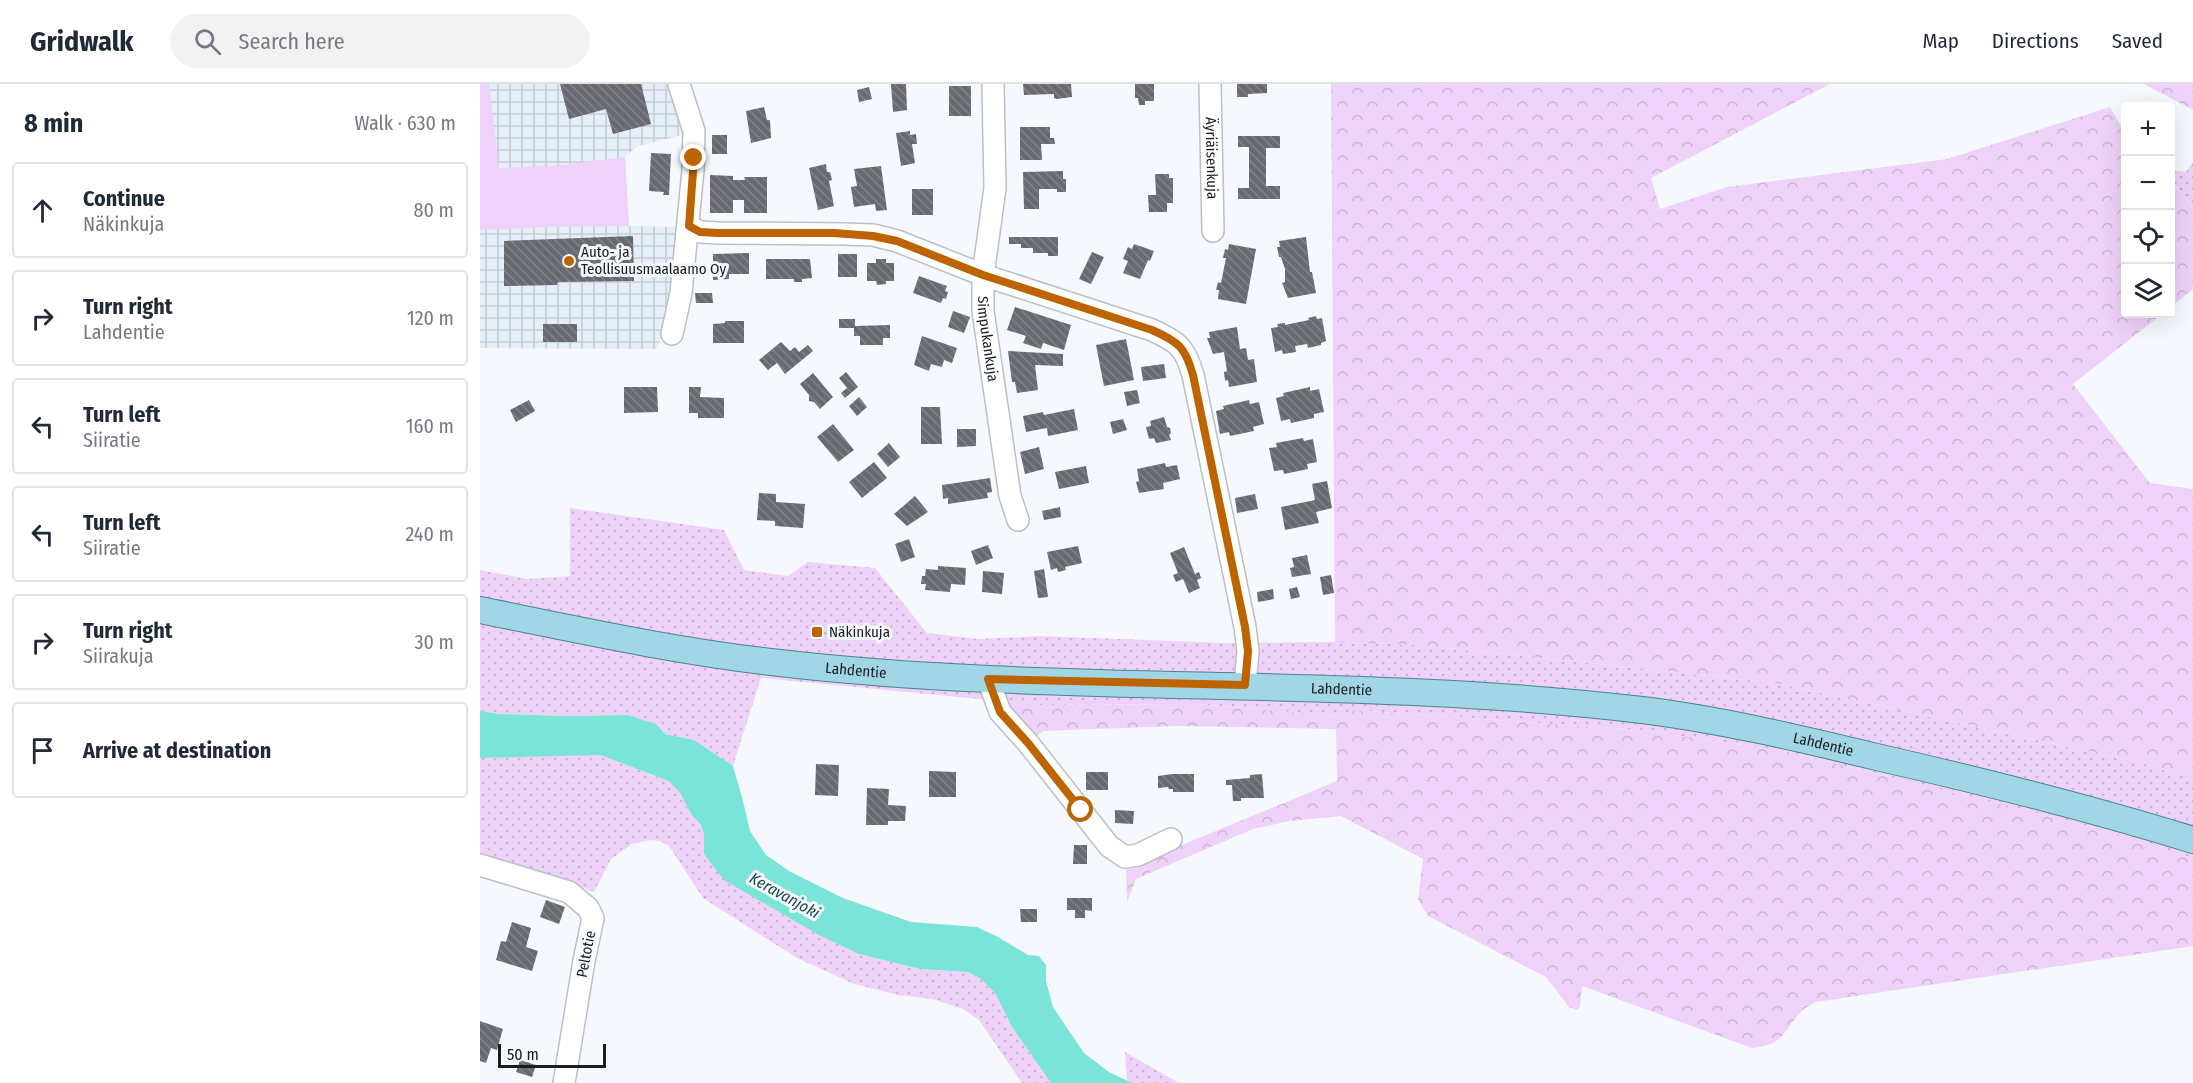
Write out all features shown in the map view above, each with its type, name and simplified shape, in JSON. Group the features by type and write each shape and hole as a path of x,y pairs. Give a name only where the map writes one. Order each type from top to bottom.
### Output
{"main road":[{"name":"Lahdentie","path":"480,610 647,643 780,663 988,679 1245,685 1467,695 1556,701 1684,716 1779,734 1972,779 2193,840"}],"street":[{"path":"672,334 681,293 693,170 694,131 679,84"},
{"name":"Simpukankuja","path":"993,84 995,188 983,275 983,311 1010,496 1018,520"},
{"name":"Äyriäisenkuja","path":"1210,84 1213,231"},
{"path":"689,226 700,232 834,233 873,236 897,241 983,275 1152,330 1178,343 1184,350 1193,375 1245,627 1248,651 1245,685"},
{"path":"988,679 1000,712 1028,743 1109,846 1125,856 1138,855 1171,839"},
{"name":"Peltotie","path":"480,865 568,892 588,908 593,918 564,1083"}],"shaded area":[{"path":"480,84 671,84 689,133 636,147 625,157 629,226 684,227 670,323 656,349 480,348"}],"green space":[{"path":"480,84 489,84 499,168 554,166 625,157 629,226 480,230"},
{"path":"1331,84 1830,84 1651,178 1660,209 1727,187 1947,159 2110,107 2121,126 2121,318 2157,318 2073,384 2150,483 2193,489 2193,780 2142,763 1776,683 1418,645 1335,642"},
{"path":"2144,84 2193,84 2193,110"},
{"path":"2193,162 2193,207 2175,185 2175,171 2186,172"},
{"path":"2175,186 2193,207 2193,289 2175,304"},
{"path":"570,508 724,530 744,570 788,576 808,562 875,568 927,633 978,639 1039,636 1227,643 1335,642 1418,645 1776,683 2142,763 2193,780 2193,860 2133,837 1784,751 1642,730 1351,710 1347,717 1198,704 1041,705 761,678 733,766 694,740 665,734 656,724 628,715 567,716 480,711 480,570 527,579 570,576"},
{"path":"996,700 1041,705 1198,704 1347,717 1351,710 1642,730 1784,751 2133,837 2193,860 2193,946 1816,1002 1802,1011 1777,1041 1752,1048 1582,986 1580,1007 1577,1010 1569,1007 1546,977 1428,916 1418,900 1423,859 1341,816 1290,821 1253,829 1136,879 1127,902 1126,868 1337,781 1336,729 1177,726 1043,731 1028,743"},
{"path":"600,755 669,781 680,793 691,814 701,825 704,835 704,854 774,909 859,954 920,969 968,972 981,979 995,993 1012,1027 1051,1083 1022,1083 979,1020 963,1009 932,999 898,995 854,984 797,958 703,898 669,846 660,841 650,840 632,844 611,859 594,892 558,878 480,854 480,758"},
{"path":"1125,1052 1179,1083 1131,1083 1127,1081"}],"water":[{"name":"Keravanjoki","path":"480,711 567,716 628,715 656,724 665,734 694,740 733,766 750,831 766,855 789,871 843,898 911,922 977,927 1028,955 1039,956 1046,965 1046,981 1053,1007 1084,1053 1109,1072 1132,1083 1051,1083 1012,1027 995,993 981,979 968,972 920,969 859,954 819,935 724,880 704,854 704,835 701,825 691,814 680,793 669,781 600,755 480,758"}],"building":[{"path":"560,84 641,84 651,124 613,134 606,109 569,119"},
{"path":"891,84 906,84 907,110 893,112"},
{"path":"1023,84 1071,84 1072,97 1057,99 1054,98 1054,94 1024,95"},
{"path":"1135,84 1154,84 1154,101 1145,101 1145,105 1139,105 1138,98 1135,98"},
{"path":"1237,84 1267,84 1267,93 1237,97"},
{"path":"949,86 971,86 971,116 949,116"},
{"path":"869,87 872,99 859,102 857,90"},
{"path":"764,107 767,120 770,120 771,138 751,143 746,111"},
{"path":"1020,127 1050,127 1050,138 1054,138 1055,144 1041,144 1042,160 1020,160"},
{"path":"910,131 910,135 916,134 917,144 912,144 915,163 901,166 896,133"},
{"path":"712,135 727,135 727,154 712,154"},
{"path":"1238,136 1280,136 1280,148 1266,148 1266,186 1280,186 1280,199 1238,199 1238,188 1249,188 1249,147 1238,147"},
{"path":"651,153 671,154 669,195 663,195 664,192 649,191"},
{"path":"826,164 827,172 830,172 832,180 829,181 834,206 818,210 809,168"},
{"path":"881,166 887,210 876,211 875,204 854,207 851,187 857,186 854,169"},
{"path":"1063,171 1063,179 1066,179 1066,192 1057,192 1057,189 1039,189 1039,209 1024,209 1023,172"},
{"path":"1155,174 1169,174 1169,178 1173,178 1173,203 1167,203 1167,212 1149,212 1148,195 1156,195"},
{"path":"710,175 733,176 733,180 745,180 744,177 767,177 767,213 744,213 744,200 733,200 733,213 710,213"},
{"path":"912,189 933,189 933,215 912,215"},
{"name":"Auto- ja Teollisuusmaalaamo Oy","path":"633,236 634,281 558,282 557,285 504,286 504,241"},
{"path":"1009,237 1058,237 1058,256 1033,253 1033,248 1021,248 1021,244 1009,244"},
{"path":"1306,237 1310,272 1312,272 1316,293 1288,298 1282,283 1285,282 1285,269 1277,247 1280,247 1279,241"},
{"path":"1134,244 1154,251 1140,279 1123,273 1128,261 1123,259 1128,247 1132,249"},
{"path":"1229,244 1256,249 1246,304 1218,299 1219,290 1216,290 1218,282 1221,283 1226,258 1223,258"},
{"path":"1092,252 1104,257 1091,284 1079,279"},
{"path":"749,253 749,274 729,274 729,279 713,280 713,254"},
{"path":"838,254 857,254 857,277 838,277"},
{"path":"766,259 810,259 812,278 802,279 802,282 794,282 794,279 766,279"},
{"path":"876,259 886,259 886,263 894,263 894,281 886,281 886,284 877,285 876,281 867,281 867,263 876,263"},
{"path":"919,276 947,286 946,299 943,298 941,303 913,293"},
{"path":"695,293 712,293 713,303 696,303"},
{"path":"1015,307 1071,325 1064,350 1043,343 1041,349 1023,343 1026,336 1007,330"},
{"path":"953,311 970,317 964,333 948,327"},
{"path":"1316,316 1317,319 1322,318 1326,341 1321,345 1308,348 1307,344 1295,346 1296,352 1283,354 1282,350 1275,352 1271,328 1278,327 1277,324 1285,323 1285,325 1309,320 1308,318"},
{"path":"839,319 855,319 855,326 890,325 890,338 883,338 883,345 860,345 860,336 854,336 854,328 839,328"},
{"path":"725,321 744,321 744,343 713,343 713,324 725,323"},
{"path":"543,324 577,324 577,342 543,342"},
{"path":"1237,327 1240,349 1246,348 1248,360 1254,359 1257,382 1229,387 1228,380 1225,381 1224,372 1227,371 1224,352 1213,354 1207,338 1210,338 1209,332"},
{"path":"922,336 957,348 952,363 944,360 942,367 931,364 929,371 914,365"},
{"path":"1126,339 1134,380 1104,386 1096,345"},
{"path":"781,342 790,351 795,347 799,352 808,345 813,351 785,374 777,363 768,370 759,360"},
{"path":"1008,351 1063,354 1063,366 1035,365 1038,390 1017,393 1015,382 1012,382"},
{"path":"1164,364 1166,378 1143,381 1141,367"},
{"path":"846,372 858,387 845,398 841,393 847,388 839,378"},
{"path":"813,373 833,397 820,409 814,402 809,401 809,395 800,384"},
{"path":"624,387 657,387 658,412 624,413"},
{"path":"689,387 701,387 700,397 724,398 724,418 698,418 698,413 689,413"},
{"path":"1310,387 1310,391 1319,389 1324,412 1314,414 1314,418 1291,423 1290,419 1281,421 1276,398 1284,396 1283,393"},
{"path":"1137,390 1140,403 1127,406 1124,392"},
{"path":"859,397 867,407 857,416 849,406"},
{"path":"529,400 535,411 516,422 510,410"},
{"path":"1249,400 1250,404 1259,402 1264,424 1253,427 1254,431 1230,436 1229,432 1220,434 1216,411 1224,409 1223,406"},
{"path":"921,407 940,407 942,444 921,444"},
{"path":"1074,409 1078,430 1048,436 1047,428 1026,432 1023,416 1043,412 1044,415"},
{"path":"1164,417 1167,427 1170,428 1171,440 1156,443 1154,438 1149,439 1146,427 1151,426 1150,421"},
{"path":"1123,419 1127,430 1113,434 1110,422"},
{"path":"833,424 854,450 838,462 817,437"},
{"path":"957,429 976,429 976,446 957,447"},
{"path":"1303,438 1304,441 1313,439 1317,462 1307,464 1308,469 1284,474 1283,470 1274,471 1269,448 1277,447 1276,443"},
{"path":"889,443 900,457 888,467 877,454"},
{"path":"1039,447 1044,469 1025,474 1020,452"},
{"path":"874,462 887,478 862,498 849,482"},
{"path":"1165,463 1166,467 1177,465 1180,479 1163,483 1164,489 1139,493 1136,482 1139,481 1137,469"},
{"path":"1086,466 1089,483 1059,489 1055,472"},
{"path":"990,478 992,492 987,493 988,498 948,504 948,498 943,499 942,485"},
{"path":"1327,481 1332,508 1316,512 1319,523 1285,530 1281,507 1315,500 1312,484"},
{"path":"759,493 776,494 776,502 805,504 803,528 775,526 775,521 757,520"},
{"path":"1255,494 1258,509 1237,513 1235,498"},
{"path":"915,496 928,512 907,526 894,514"},
{"path":"1060,507 1061,517 1044,520 1042,511"},
{"path":"909,539 915,557 901,562 895,544"},
{"path":"988,545 993,558 976,565 971,551"},
{"path":"1078,546 1082,563 1065,567 1066,570 1058,572 1057,568 1051,570 1047,552"},
{"path":"1184,547 1195,574 1199,572 1201,578 1197,580 1200,588 1189,593 1183,579 1176,582 1173,575 1178,573 1170,553"},
{"path":"1307,555 1311,574 1292,577 1290,568 1294,567 1292,558"},
{"path":"938,566 966,568 965,585 951,584 950,592 925,590 926,584 921,584 922,576 925,576 926,569 938,570"},
{"path":"1044,569 1048,597 1038,598 1034,571"},
{"path":"983,571 1004,573 1002,594 982,592"},
{"path":"1331,575 1334,593 1323,595 1320,577"},
{"path":"1297,587 1300,597 1291,599 1289,589"},
{"path":"1273,589 1274,599 1258,602 1257,592"},
{"path":"816,764 839,765 838,796 815,795"},
{"path":"929,771 956,772 956,797 929,797"},
{"path":"1086,772 1108,772 1108,790 1086,790"},
{"path":"1194,774 1194,792 1173,792 1173,789 1168,787 1158,788 1158,776"},
{"path":"1262,774 1264,798 1241,798 1241,801 1233,801 1232,785 1226,785 1226,780 1250,778 1250,775"},
{"path":"867,788 889,789 888,805 906,806 905,821 888,821 888,825 866,825"},
{"path":"1115,810 1134,811 1133,824 1115,823"},
{"path":"1074,845 1087,845 1087,864 1073,864"},
{"path":"1067,898 1092,898 1092,911 1085,910 1085,918 1075,918 1075,910 1067,910"},
{"path":"546,900 565,907 559,924 540,917"},
{"path":"1020,909 1037,909 1037,922 1021,922"},
{"path":"512,922 531,928 526,947 538,951 532,971 496,960 501,941 506,942"},
{"path":"480,1021 503,1029 497,1050 491,1048 486,1063 480,1061"},
{"path":"520,1060 536,1065 532,1077 516,1072"}],"place":[{"name":"Auto- ja Teollisuusmaalaamo Oy","path":"569,261"},
{"name":"Näkinkuja","path":"817,632"}],"route":[{"path":"694,158 689,226 694,230 718,233 864,234 897,241 983,275 1152,330 1178,343 1184,350 1193,375 1221,521 1245,627 1248,651 1245,685 988,679 1000,712 1028,743 1081,810"}]}
